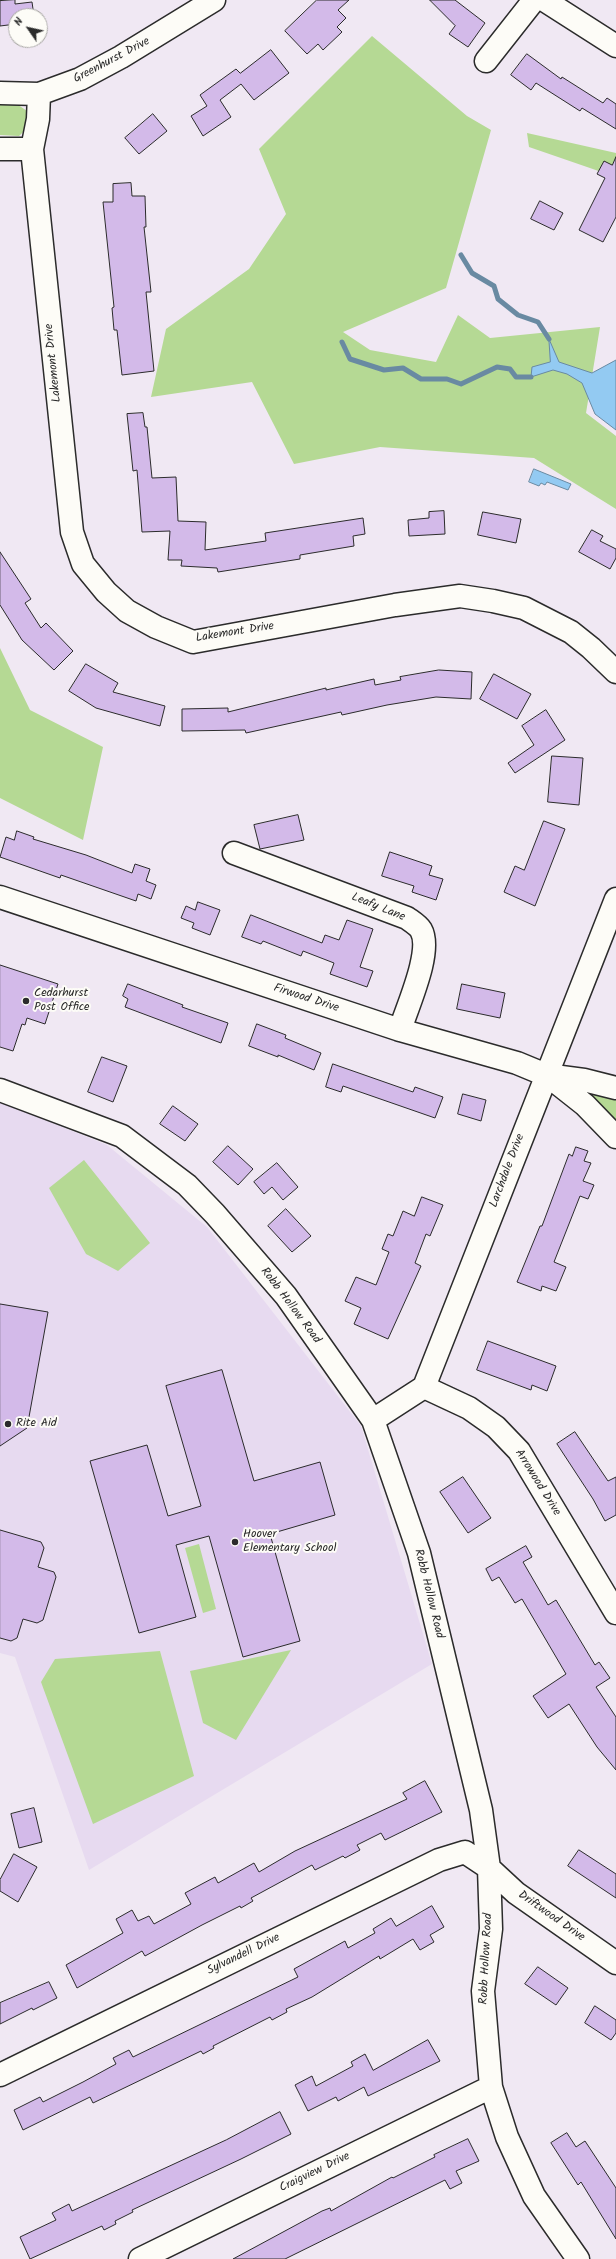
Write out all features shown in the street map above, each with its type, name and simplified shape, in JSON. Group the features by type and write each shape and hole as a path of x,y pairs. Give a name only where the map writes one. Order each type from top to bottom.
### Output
{"street":[{"name":"Greenhurst Drive","path":"0,92 39,94 80,80 121,57 214,0"},
{"path":"486,61 534,0"},
{"path":"544,0 616,46"},
{"name":"Lakemont Drive","path":"39,94 38,119 32,149 72,532 84,564 106,592 127,611 150,624 192,642 410,603 460,596 493,601 524,608 571,632 591,648 616,672"},
{"path":"0,149 32,149"},
{"name":"Leafy Lane","path":"234,853 407,918 421,929 425,941 424,956 400,1030"},
{"name":"Firwood Drive","path":"0,897 400,1030 516,1063 546,1075 584,1080 616,1088"},
{"name":"Larchdale Drive","path":"424,1387 616,899"},
{"path":"546,1075 585,1106 616,1137"},
{"name":"Robb Hollow Road","path":"0,1090 122,1136 187,1185 215,1214 286,1296 373,1420 419,1553 481,1810 489,1868 491,1928 483,1991 491,2087 507,2137 534,2196 578,2259"},
{"path":"373,1420 424,1387"},
{"name":"Arrowood Drive","path":"424,1387 469,1408 496,1427 519,1451 616,1613"},
{"name":"Sylvandell Drive","path":"0,2074 440,1860 465,1852 489,1868"},
{"name":"Driftwood Drive","path":"489,1868 516,1893 616,1963"},
{"name":"Craigview Drive","path":"140,2259 491,2087"}],"shaded area":[{"name":"Hoover Elementary School","path":"0,1102 107,1145 207,1227 361,1426 432,1664 89,1870 15,1657 0,1653"}],"green space":[{"path":"372,36 467,116 491,130 446,288 343,332 370,350 436,362 458,315 490,338 600,327 586,413 616,436 616,509 534,458 380,447 294,464 252,382 151,397 166,329 249,269 286,214 259,149"},
{"path":"0,102 14,102 27,111 27,125 19,136 0,135"},
{"path":"527,133 616,153 616,177 529,147"},
{"path":"0,648 30,710 103,747 83,840 0,798"},
{"path":"590,1090 616,1097 616,1121 587,1095"},
{"path":"84,1160 150,1243 118,1271 86,1254 49,1188"},
{"path":"199,1544 216,1609 203,1613 185,1548"},
{"path":"291,1650 236,1740 203,1723 190,1671"},
{"path":"160,1651 194,1776 93,1824 41,1682 55,1659"}],"water":[{"path":"549,339 559,362 592,373 616,360 616,430 595,414 582,383 567,374 553,370 531,377 532,367 550,362"},
{"path":"534,469 571,484 568,490 547,482 545,485 541,483 539,486 529,482"}],"building":[{"path":"15,0 15,4 32,2 33,8 8,8 8,25 0,26 0,1"},
{"path":"317,0 349,0 338,10 346,18 337,27 342,32 323,50 318,44 307,54 285,31"},
{"path":"430,0 455,0 485,23 468,47 449,34 455,26"},
{"path":"271,50 289,73 254,100 241,84 220,100 231,117 203,136 191,116 207,106 200,95 236,69 240,73"},
{"path":"527,54 561,79 562,77 603,103 607,98 616,104 616,129 582,108 580,111 536,83 531,90 511,75"},
{"path":"153,114 167,131 139,154 125,138"},
{"path":"616,157 616,217 603,242 579,230 605,178 597,174 604,161 612,165"},
{"path":"131,183 132,196 145,196 146,227 144,227 151,292 146,292 154,371 122,375 117,330 114,330 112,308 114,307 103,202 113,202 113,184"},
{"path":"540,201 563,213 554,230 531,219"},
{"path":"143,413 145,427 147,427 152,478 176,477 178,521 206,522 205,550 266,541 265,533 363,518 365,534 353,536 354,546 300,555 300,559 218,572 217,568 181,566 182,560 168,560 170,531 142,532 137,470 133,471 127,414"},
{"path":"444,511 445,534 409,536 408,520 429,518 429,512"},
{"path":"483,512 521,519 516,543 478,535"},
{"path":"592,530 603,536 600,541 616,549 616,558 610,569 579,552"},
{"path":"0,552 31,599 25,603 41,628 46,623 73,651 54,670 22,640 0,605"},
{"path":"86,664 118,683 113,692 165,706 160,726 96,708 69,691"},
{"path":"439,670 472,672 471,699 436,697 387,705 342,715 341,712 246,733 245,730 182,731 182,709 228,708 228,712 326,688 326,690 374,679 375,685 401,680 400,677"},
{"path":"494,674 531,694 517,719 480,699"},
{"path":"546,710 565,740 515,773 508,763 534,745 522,726"},
{"path":"552,756 583,758 579,805 548,802"},
{"path":"298,815 304,840 260,849 254,825"},
{"path":"544,821 565,829 535,906 504,892 515,866 524,870"},
{"path":"17,831 34,837 33,839 86,855 132,873 135,864 150,869 146,881 156,885 151,899 138,894 136,901 61,875 60,878 0,857 6,837 14,840"},
{"path":"390,852 432,866 429,875 443,879 436,900 412,892 414,886 382,876"},
{"path":"198,902 220,910 210,935 192,928 194,923 181,918 186,906 195,910"},
{"path":"251,915 322,943 325,935 339,940 347,920 373,929 360,967 373,971 367,987 330,974 334,963 303,951 301,956 263,941 261,944 242,937"},
{"name":"Cedarhurst Post Office","path":"0,965 58,984 45,1024 27,1018 25,1025 22,1024 13,1051 0,1047"},
{"path":"128,984 183,1005 182,1007 228,1023 221,1043 125,1007 128,999 123,996"},
{"path":"462,984 505,993 500,1018 457,1009"},
{"path":"257,1024 286,1035 285,1038 321,1053 314,1070 278,1055 278,1057 249,1046"},
{"path":"102,1057 127,1066 113,1102 88,1092"},
{"path":"333,1064 413,1092 415,1087 443,1097 435,1118 343,1086 341,1092 326,1087"},
{"path":"463,1094 486,1100 481,1121 458,1114"},
{"path":"173,1106 198,1124 185,1141 160,1124"},
{"path":"228,1146 253,1169 238,1185 213,1162"},
{"path":"576,1147 588,1151 584,1161 591,1163 583,1181 594,1185 588,1199 580,1196 554,1262 566,1267 556,1291 542,1286 541,1291 517,1282 540,1226 542,1226 569,1154 572,1156"},
{"path":"277,1163 298,1187 283,1200 272,1187 264,1194 254,1182"},
{"path":"422,1197 443,1205 430,1236 426,1234 415,1263 421,1266 388,1339 354,1324 361,1308 345,1301 356,1277 376,1285 389,1252 382,1249 388,1234 393,1236 403,1211 414,1216"},
{"path":"286,1209 311,1236 292,1252 268,1226"},
{"name":"Rite Aid","path":"0,1304 48,1312 27,1428 0,1446"},
{"path":"488,1341 556,1366 547,1391 532,1385 531,1390 477,1370"},
{"path":"222,1370 254,1481 320,1462 335,1515 270,1534 300,1641 243,1657 209,1536 176,1545 196,1617 139,1633 90,1461 147,1445 168,1516 201,1506 166,1386"},
{"path":"575,1432 608,1481 616,1477 616,1515 605,1521 593,1499 557,1444"},
{"path":"463,1477 491,1518 468,1533 440,1492"},
{"path":"0,1530 41,1542 44,1548 38,1567 54,1572 56,1577 43,1620 37,1623 23,1619 17,1638 11,1641 0,1638"},
{"path":"526,1546 532,1557 523,1562 548,1605 556,1600 595,1665 599,1662 610,1678 596,1687 616,1717 616,1770 597,1747 569,1704 548,1718 533,1696 566,1674 522,1599 515,1603 499,1577 492,1581 486,1569"},
{"path":"425,1781 442,1812 385,1840 381,1833 357,1845 360,1850 345,1858 343,1856 315,1870 312,1865 251,1898 253,1901 241,1908 240,1906 202,1925 145,1956 142,1951 77,1988 66,1965 123,1933 116,1919 132,1910 138,1921 149,1916 154,1924 191,1904 185,1893 215,1877 218,1883 254,1863 259,1872 295,1851 407,1799 403,1793"},
{"path":"34,1808 42,1842 19,1848 11,1814"},
{"path":"579,1850 616,1874 616,1898 568,1866"},
{"path":"14,1854 37,1867 18,1902 0,1891 0,1880"},
{"path":"432,1906 444,1927 430,1935 434,1942 420,1950 413,1939 380,1959 379,1956 312,1997 286,2009 287,2012 272,2020 270,2017 213,2046 214,2048 203,2054 201,2051 93,2103 90,2097 23,2130 14,2110 40,2097 43,2102 83,2082 116,2064 113,2058 129,2050 133,2057 298,1977 294,1969 345,1941 348,1948 375,1933 373,1929 391,1918 396,1926"},
{"path":"538,1967 568,1988 556,2005 525,1984"},
{"path":"49,1982 57,1998 33,2010 32,2008 0,2024 0,2003"},
{"path":"595,2006 616,2020 616,2033 611,2040 585,2023"},
{"path":"428,2040 440,2061 368,2096 364,2087 338,2101 336,2097 308,2111 295,2085 312,2076 316,2086 353,2066 351,2062 365,2054 373,2070"},
{"path":"280,2112 291,2134 132,2210 133,2212 115,2221 116,2224 104,2230 102,2226 30,2259 20,2237 56,2220 52,2213 69,2204 72,2211 226,2140"},
{"path":"567,2133 576,2147 585,2141 616,2188 616,2239 581,2182 578,2185 551,2143"},
{"path":"468,2139 479,2161 456,2171 462,2183 450,2189 445,2180 285,2259 233,2259 322,2211 330,2208 331,2211 392,2177 393,2178 435,2157 434,2155"}],"waterway":[{"path":"461,255 472,273 494,286 498,299 518,315 538,322 549,339"},
{"path":"342,342 350,359 384,370 403,368 421,379 447,379 461,384 497,367 510,369 516,377 531,377"}],"place":[{"name":"Cedarhurst Post Office","path":"26,1001"},
{"name":"Rite Aid","path":"8,1424"},
{"name":"Hoover Elementary School","path":"235,1542"}]}
